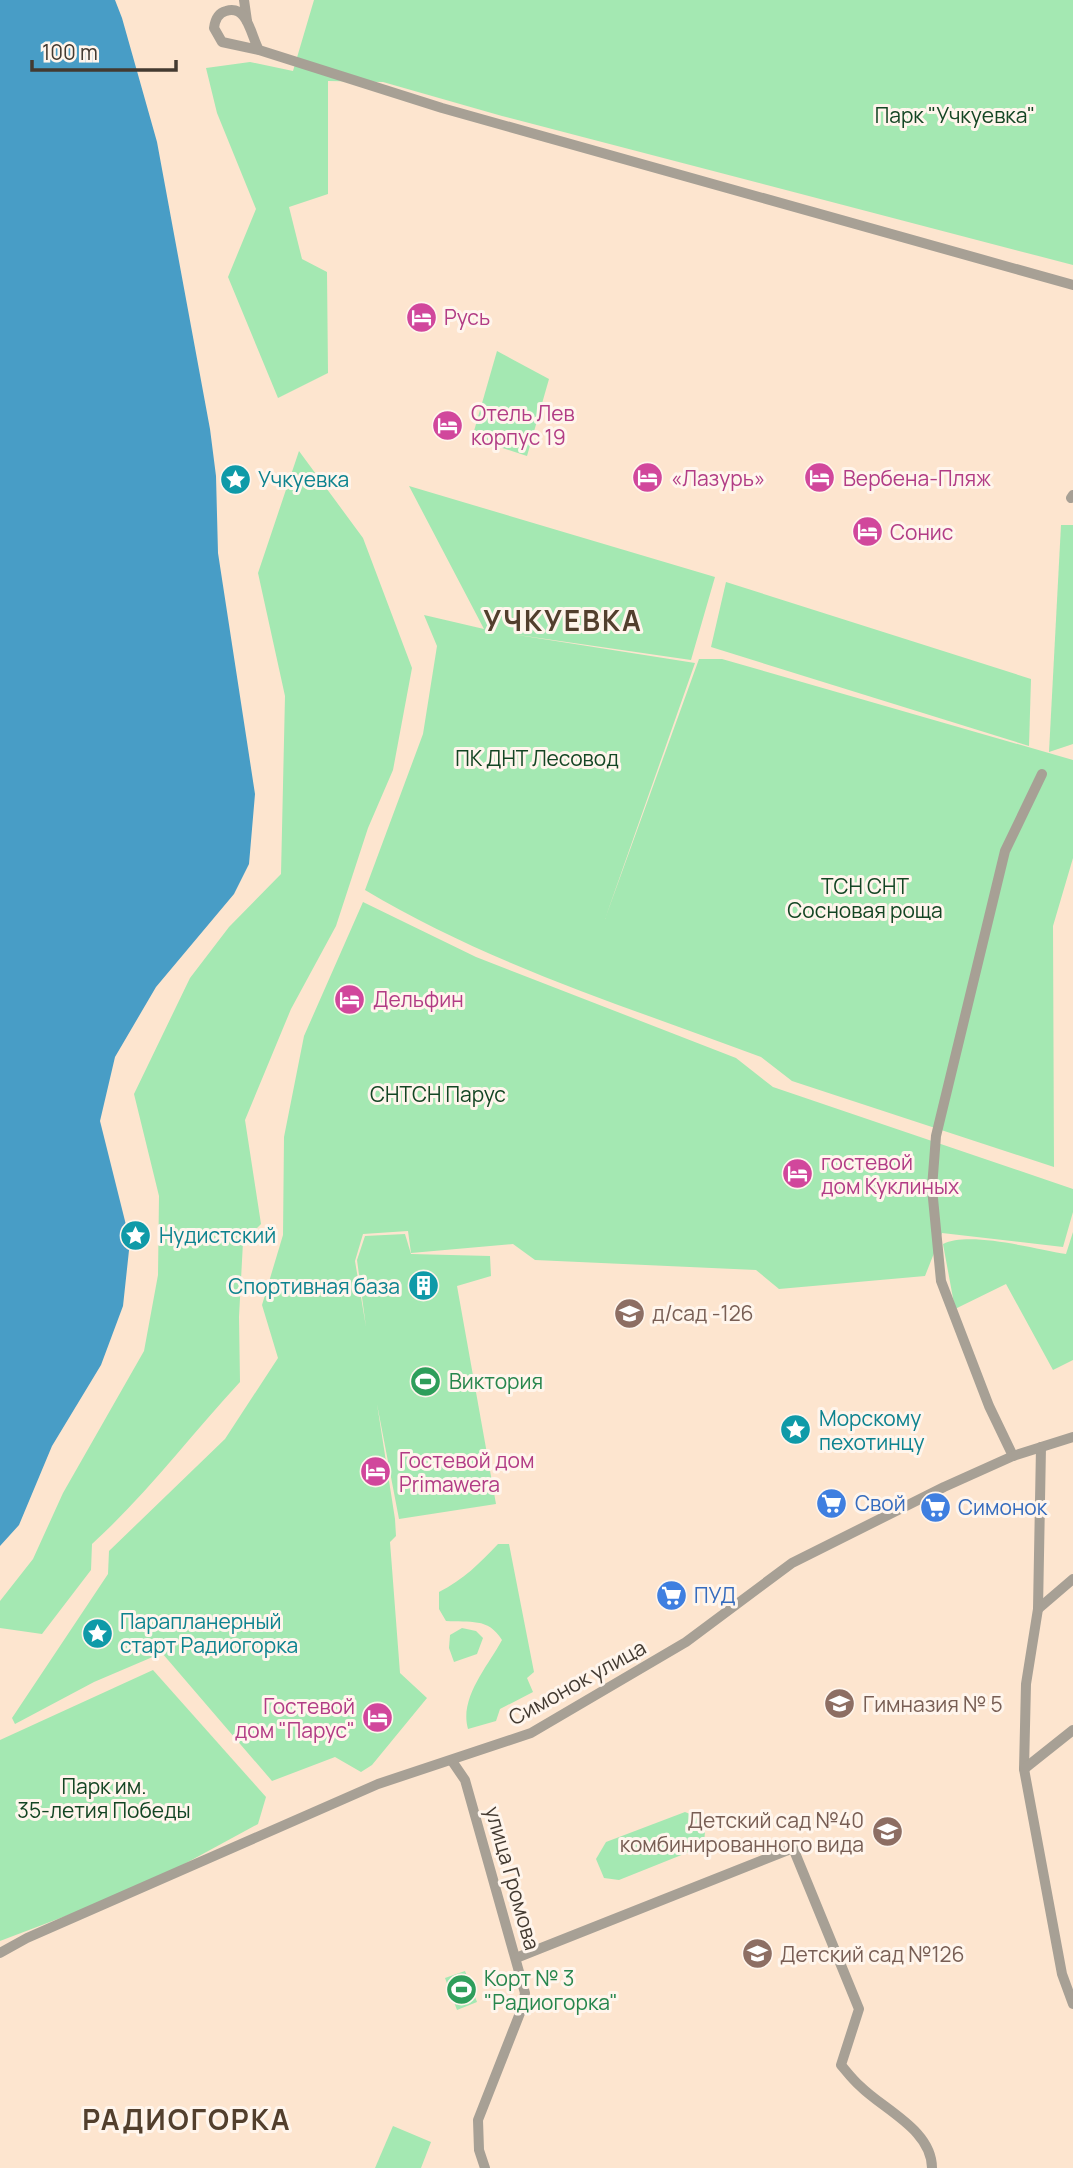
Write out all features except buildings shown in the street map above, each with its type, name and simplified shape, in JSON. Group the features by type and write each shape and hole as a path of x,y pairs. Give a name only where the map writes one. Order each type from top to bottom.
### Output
{"street":[{"path":"244,0 250,28"},
{"path":"259,50 242,14 231,10 221,13 214,28 222,42 259,50 442,108 1073,285"},
{"path":"1013,1456 989,1406 941,1281 932,1188 936,1136 1005,851 1042,774"},
{"name":"Симонок улица","path":"0,1953 378,1784 531,1733 686,1642 792,1563 902,1506 1013,1456 1073,1437"},
{"path":"1041,1447 1038,1609 1026,1685 1024,1769 1058,1955 1073,2004"},
{"path":"1038,1609 1073,1579"},
{"path":"1024,1769 1073,1730"},
{"name":"улица Громова","path":"452,1761 465,1780 516,1958 524,2000 478,2120 478,2150 485,2168"},
{"path":"516,1958 793,1848 859,2008 841,2065 859,2086 919,2136 930,2152 932,2168"}],"green space":[{"name":"Парк \"Учкуевка\"","path":"314,0 1073,0 1073,265 502,116 383,82 328,81 328,194 289,207 302,259 327,272 328,373 278,398 228,277 256,209 217,113 206,68 250,62 293,71"},
{"path":"497,351 549,379 527,456 472,438"},
{"path":"299,451 363,538 412,668 393,770 368,828 336,926 291,1009 245,1120 261,1224 243,1242 239,1317 240,1382 149,1485 92,1544 91,1570 42,1634 0,1628 0,1601 33,1559 63,1493 144,1351 158,1275 159,1196 134,1094 190,978 229,927 281,874 285,696 258,573"},
{"name":"ТСН СНТ Сосновая роща","path":"409,486 715,577 691,660 505,633 695,663 605,919 699,659 722,659 1073,760 1073,858 1053,926 1054,1167 792,1081 761,1057 509,962 412,916 365,890 423,734 437,646 424,615 484,629"},
{"path":"1061,525 1073,525 1073,744 1049,752"},
{"path":"726,582 1031,679 1029,746 711,647"},
{"name":"СНТСН Парус","path":"363,902 476,957 736,1058 773,1087 1073,1189 1073,1212 1063,1247 942,1233 925,1276 779,1289 756,1270 535,1260 513,1244 411,1253 408,1231 363,1234 355,1261 366,1327 357,1260 365,1236 405,1234 411,1254 490,1256 491,1276 457,1286 496,1504 399,1519 377,1404 395,1519 396,1536 390,1542 400,1673 427,1698 372,1765 361,1772 335,1757 272,1781 162,1653 94,1682 15,1724 12,1718 108,1574 109,1551 225,1439 278,1358 262,1305 283,1235 284,1137 304,1036"},
{"path":"1073,1232 1073,1360 1053,1370 1006,1284 955,1309 943,1244 955,1240 985,1240 1066,1254"},
{"path":"498,1544 509,1544 534,1672 527,1678 533,1692 500,1709 496,1721 468,1729 466,1717 471,1694 502,1640 484,1624 446,1621 439,1609 439,1592 463,1577"},
{"path":"462,1628 476,1631 483,1638 477,1654 454,1662 449,1648 450,1635"},
{"name":"Парк им. 35-летия Победы","path":"153,1670 266,1797 258,1824 142,1887 0,1941 0,1740"},
{"path":"685,1812 695,1816 705,1831 704,1844 619,1880 604,1878 596,1859 606,1842"},
{"name":"Корт № 3 \"Радиогорка\"","path":"465,1971 477,2002 457,2010 445,1978"},
{"path":"393,2126 431,2142 421,2168 375,2168"}],"water":[{"path":"0,0 115,0 122,18 157,142 210,429 216,476 218,553 255,794 249,864 234,894 156,987 115,1057 100,1121 130,1241 123,1306 101,1365 52,1446 19,1525 0,1546"}],"place":[{"name":"Русь","path":"421,317"},
{"name":"Отель Лев корпус 19","path":"448,425"},
{"name":"«Лазурь»","path":"648,478"},
{"name":"Вербена-Пляж","path":"820,478"},
{"name":"Учкуевка","path":"235,479"},
{"name":"Сонис","path":"867,532"},
{"name":"Дельфин","path":"350,999"},
{"name":"гостевой дом Куклиных","path":"798,1174"},
{"name":"Нудистский","path":"136,1235"},
{"name":"Спортивная база","path":"423,1286"},
{"name":"д/сад -126","path":"629,1313"},
{"name":"Виктория","path":"426,1381"},
{"name":"Морскому пехотинцу","path":"796,1430"},
{"name":"Гостевой дом Primawera","path":"376,1472"},
{"name":"Свой","path":"832,1503"},
{"name":"Симонок","path":"935,1507"},
{"name":"ПУД","path":"671,1595"},
{"name":"Парапланерный старт Радиогорка","path":"97,1633"},
{"name":"Гимназия № 5","path":"840,1704"},
{"name":"Гостевой дом \"Парус\"","path":"378,1718"},
{"name":"Детский сад №40 комбинированного вида","path":"887,1832"},
{"name":"Детский сад №126","path":"757,1954"},
{"name":"Корт № 3 \"Радиогорка\"","path":"461,1990"}],"district":[{"name":"УЧКУЕВКА","path":"563,620"},
{"name":"РАДИОГОРКА","path":"187,2119"}],"park label":[{"name":"ПК ДНТ Лесовод","path":"537,758"}]}
